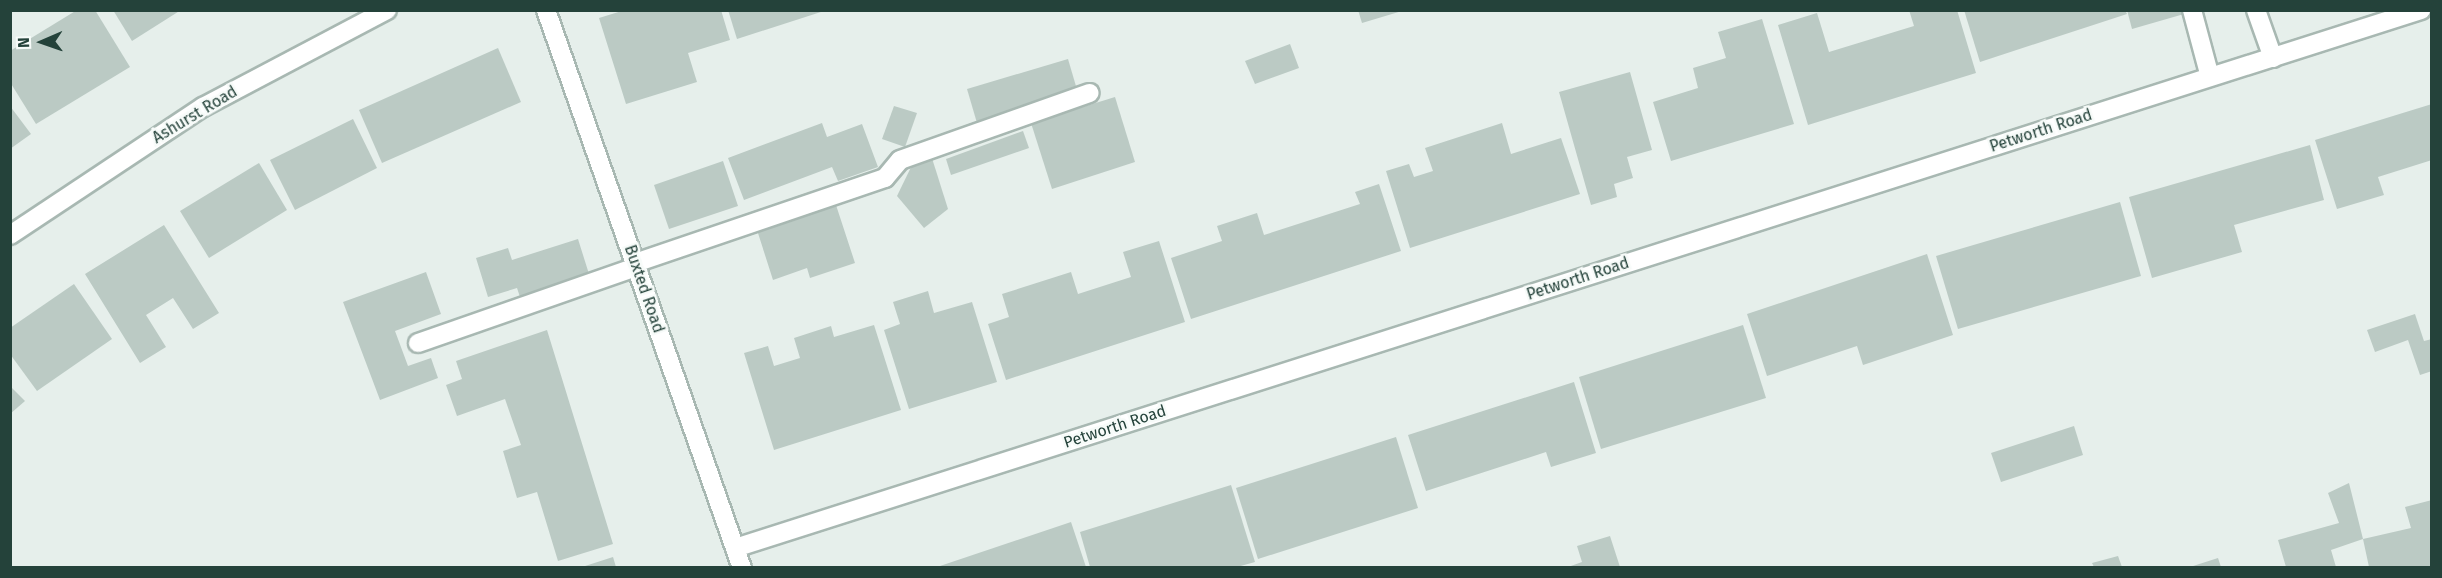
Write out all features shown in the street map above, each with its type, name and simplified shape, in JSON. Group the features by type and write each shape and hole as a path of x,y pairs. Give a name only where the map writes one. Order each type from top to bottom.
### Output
{"street":[{"name":"Ashurst Road","path":"10,235 203,107 387,10"},
{"name":"Buxted Road","path":"546,10 742,567"},
{"path":"2192,10 2210,77"},
{"path":"2256,10 2273,58"},
{"name":"Petworth Road","path":"735,548 2421,10"},
{"path":"418,343 885,178 900,160 1089,93"}],"building":[{"path":"77,10 95,10 130,67 36,124 10,82 10,51"},
{"path":"113,10 181,10 132,41"},
{"path":"625,10 721,10 730,40 688,53 697,82 626,104 599,18"},
{"path":"728,10 824,10 824,11 737,39"},
{"path":"1358,10 1402,10 1402,11 1362,23"},
{"path":"1909,10 1957,10 1976,73 1808,125 1778,25 1817,13 1829,52 1914,26"},
{"path":"1964,10 2125,10 2127,14 1980,62"},
{"path":"2127,10 2183,10 2184,14 2132,29"},
{"path":"1762,19 1794,124 1671,161 1653,102 1698,88 1693,68 1726,58 1718,32"},
{"path":"1290,44 1299,68 1255,84 1245,61"},
{"path":"498,48 521,102 382,163 359,110"},
{"path":"1068,59 1078,93 977,123 967,89"},
{"path":"1630,72 1652,150 1627,157 1633,178 1614,184 1617,197 1591,205 1559,92"},
{"path":"1115,97 1135,162 1052,189 1031,123"},
{"path":"2432,104 2432,160 2378,177 2384,195 2337,209 2315,140"},
{"path":"10,106 31,134 10,149"},
{"path":"894,106 917,113 905,147 882,139"},
{"path":"353,119 377,168 295,210 270,160"},
{"path":"822,123 827,137 862,124 878,167 838,181 832,167 744,200 728,158"},
{"path":"1502,123 1511,154 1561,138 1580,194 1410,248 1386,171 1409,164 1414,177 1433,171 1425,148"},
{"path":"1023,131 1029,148 951,175 946,159"},
{"path":"2310,145 2324,200 2234,225 2242,252 2152,278 2129,197"},
{"path":"931,155 948,209 924,228 897,196 914,161"},
{"path":"723,161 738,206 669,229 654,185"},
{"path":"259,163 287,210 209,258 180,211"},
{"path":"1379,184 1401,251 1191,319 1171,258 1222,241 1217,226 1257,213 1264,235 1360,204 1355,192"},
{"path":"2120,202 2141,276 1958,329 1936,256"},
{"path":"836,205 855,263 810,278 807,268 773,280 757,230"},
{"path":"164,225 219,313 193,329 173,298 146,315 166,347 140,363 85,274"},
{"path":"578,239 589,274 520,297 517,288 488,297 476,258 508,248 512,260"},
{"path":"1159,241 1185,322 1006,380 988,324 1009,317 1002,294 1071,272 1078,294 1131,277 1123,252"},
{"path":"1927,254 1953,335 1863,365 1857,346 1767,376 1747,314"},
{"path":"426,272 441,314 395,331 408,366 431,358 438,378 380,400 343,302"},
{"path":"74,284 112,339 37,391 10,354 10,328"},
{"path":"928,291 934,313 972,302 997,382 909,409 884,330 900,324 893,302"},
{"path":"2415,314 2424,341 2432,339 2432,371 2420,375 2408,340 2375,352 2367,330"},
{"path":"874,325 901,410 774,450 744,353 768,346 774,366 800,358 794,338 831,326 834,337"},
{"path":"1743,325 1766,398 1601,449 1579,377"},
{"path":"547,330 613,544 558,561 537,492 517,498 503,451 521,445 505,399 457,416 446,385 462,379 456,361"},
{"path":"1574,382 1596,453 1551,467 1546,452 1426,491 1408,435"},
{"path":"10,386 25,401 10,414"},
{"path":"2074,426 2083,455 2001,482 1991,453"},
{"path":"1396,437 1418,508 1258,559 1236,488"},
{"path":"2349,483 2363,539 2331,550 2336,567 2286,567 2278,540 2339,523 2328,493"},
{"path":"1231,485 1255,562 1237,567 1090,567 1080,532"},
{"path":"2432,500 2432,567 2369,567 2363,539 2411,528 2405,507"},
{"path":"1071,522 1086,567 937,567"},
{"path":"1610,536 1620,567 1568,567 1582,562 1577,546"},
{"path":"2118,556 2122,567 2094,567 2092,563"},
{"path":"613,557 616,567 582,567"},
{"path":"2218,558 2221,567 2190,567"}]}
